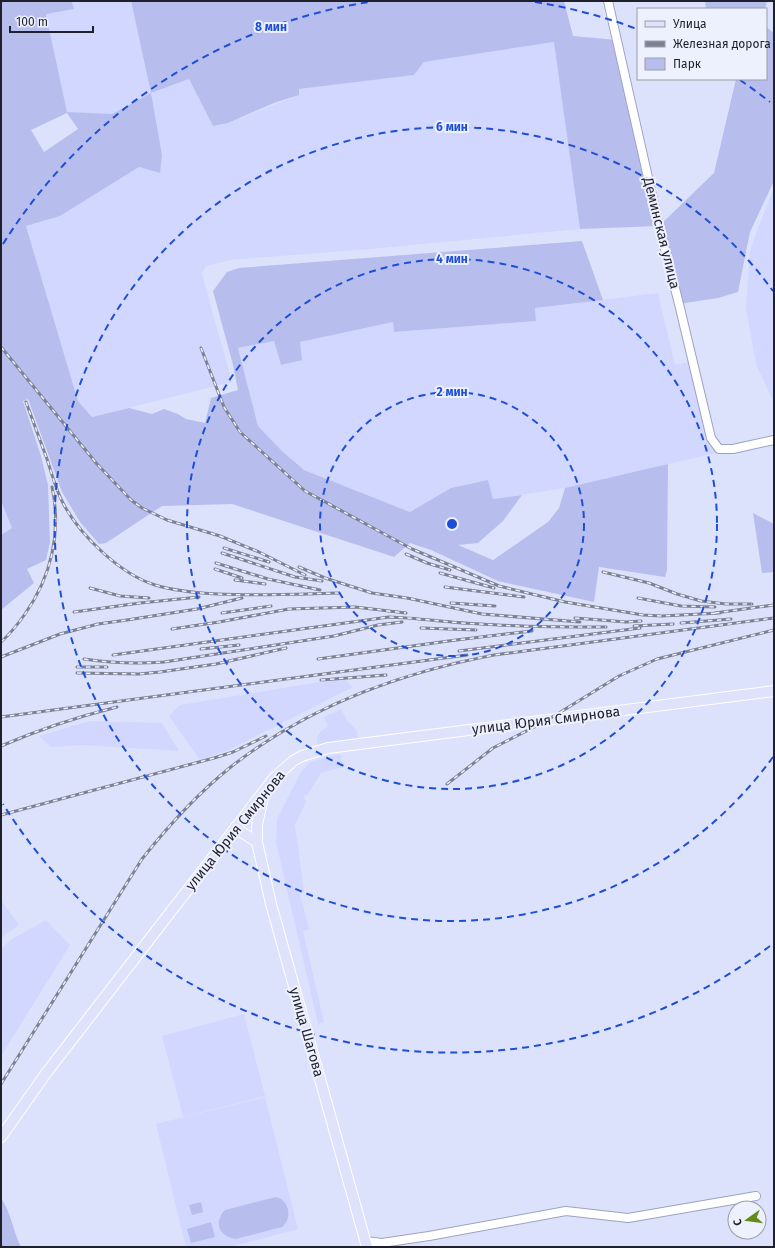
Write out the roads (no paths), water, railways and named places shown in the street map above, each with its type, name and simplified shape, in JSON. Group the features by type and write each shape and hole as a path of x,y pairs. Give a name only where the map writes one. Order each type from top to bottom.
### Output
{"main road":[{"name":"улица Юрия Смирнова","path":"1,1137 47,1072 265,790 282,769 293,761 302,756 328,748 774,691"},
{"name":"улица Шагова","path":"265,790 257,825 257,842 271,904 366,1244"},
{"path":"236,828 257,842"}],"street":[{"name":"Деминская улица","path":"608,1 659,226 711,438 719,449 733,449 774,440"},
{"path":"366,1244 429,1236 566,1211 628,1218 756,1196"}],"railway":[{"path":"1,347 97,464 131,500 142,508 167,520 220,536 259,552 305,575"},
{"path":"201,348 224,407 240,432 305,491 412,549 499,586 565,602 643,615 662,616 720,613"},
{"path":"26,402 56,488 71,517 91,541 115,563 128,572 155,585 170,589 194,592 248,595 339,593"},
{"path":"1,642 8,636 25,614 42,585 48,569 55,537 56,521 52,487"},
{"path":"224,548 269,562"},
{"path":"222,553 295,577 322,581"},
{"path":"406,554 427,563 450,570"},
{"path":"216,563 268,579 320,590"},
{"path":"299,567 325,578 372,593 407,598 482,614 580,622"},
{"path":"215,569 242,578"},
{"path":"603,572 649,583 677,594 701,601 726,604 752,604"},
{"path":"440,573 494,588"},
{"path":"235,580 265,584"},
{"path":"445,587 524,597"},
{"path":"90,588 120,596 149,598"},
{"path":"74,612 199,597"},
{"path":"1,657 60,634 98,624 197,609 242,598"},
{"path":"638,598 681,606 715,607"},
{"path":"451,603 495,606"},
{"path":"715,613 774,605"},
{"path":"222,613 271,606"},
{"path":"172,629 289,609 355,607 406,613"},
{"path":"113,655 389,617 512,626 606,627"},
{"path":"575,618 626,622 641,621"},
{"path":"1,1084 142,859 152,846 184,810 219,776 261,745 292,726 324,709 356,695 390,682 459,662 494,655 774,618"},
{"path":"681,623 731,619"},
{"path":"84,659 124,663 164,662 334,636 378,625 402,622"},
{"path":"634,626 673,624"},
{"path":"421,628 476,630"},
{"path":"459,651 640,628"},
{"path":"447,784 493,748 546,721 619,676 657,659 774,630"},
{"path":"318,659 532,631"},
{"path":"201,649 239,645"},
{"path":"77,673 139,674 160,672 216,664 286,648"},
{"path":"1,717 467,655"},
{"path":"77,667 107,667"},
{"path":"321,680 386,675"},
{"path":"1,746 58,724 117,707"},
{"path":"1,815 214,758 233,752 266,736"}]}
